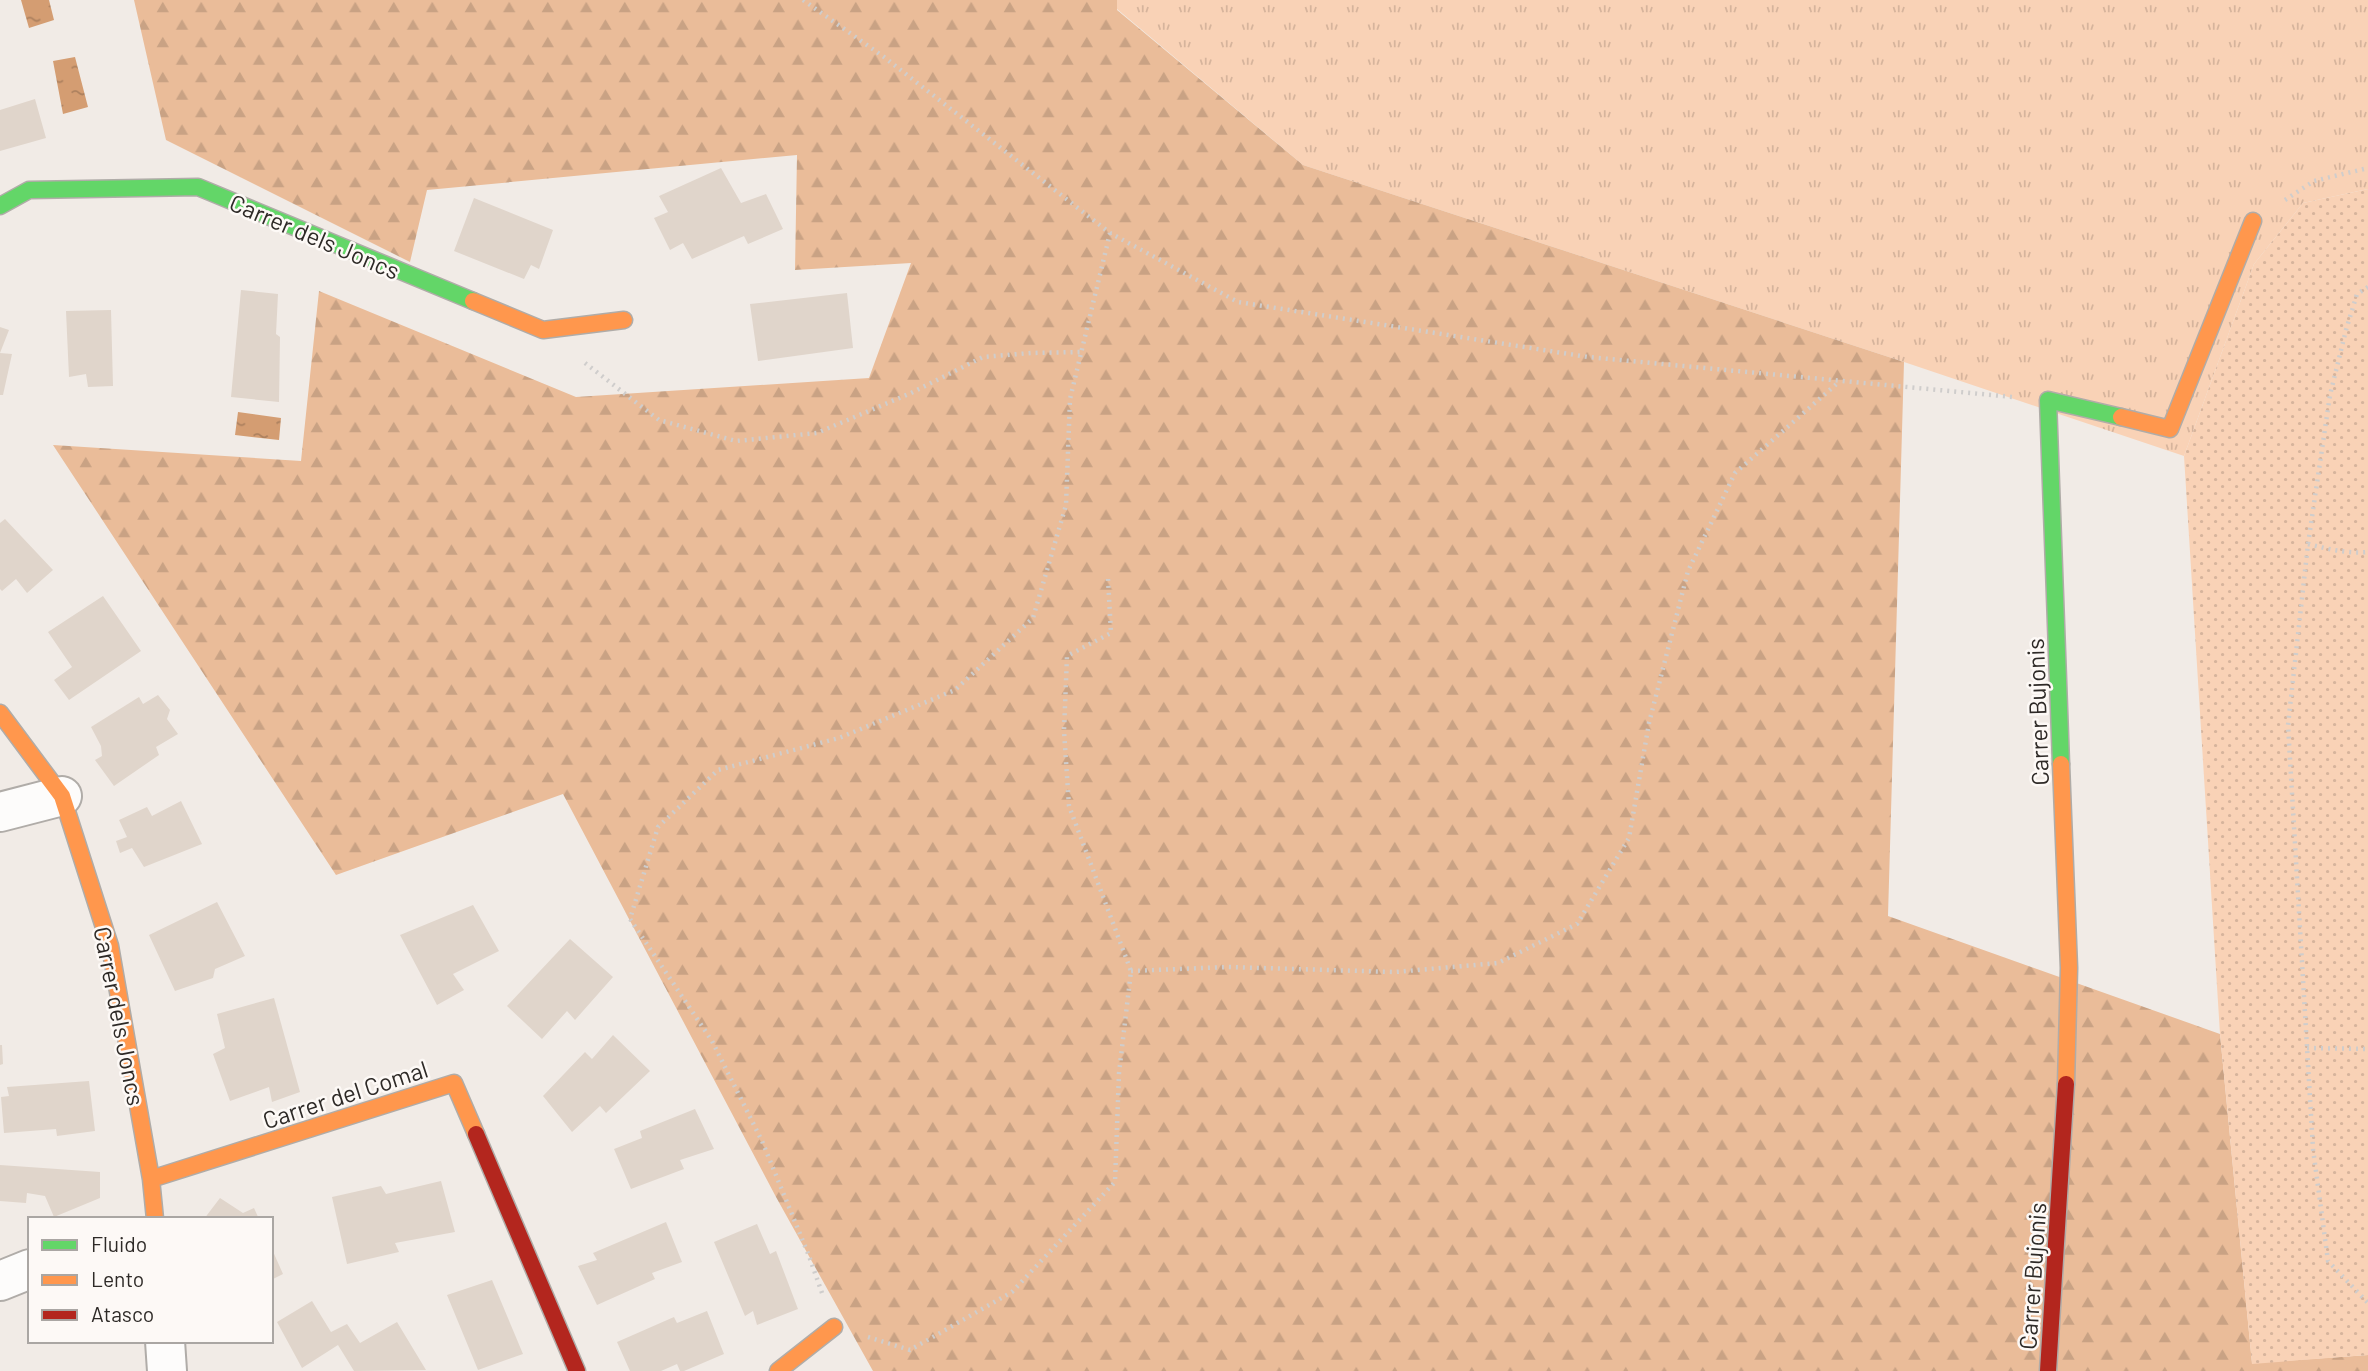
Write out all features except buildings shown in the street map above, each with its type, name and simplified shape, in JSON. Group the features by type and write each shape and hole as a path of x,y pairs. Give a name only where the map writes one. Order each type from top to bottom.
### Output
{"street":[{"name":"Carrer dels Joncs","path":"0,206 29,190 198,187 542,331"},
{"path":"2048,400 2170,429 2253,221"},
{"path":"542,331 624,320"},
{"name":"Carrer Bujonis","path":"2048,400 2069,968 2066,1100 2048,1371"},
{"name":"Carrer dels Joncs","path":"0,713 62,796 110,946 151,1180 154,1217"},
{"path":"0,812 62,796"},
{"name":"Carrer del Comal","path":"151,1180 454,1083 577,1371"},
{"path":"0,1281 28,1270"},
{"path":"778,1371 834,1327"},
{"path":"165,1343 167,1371"}],"path":[{"path":"803,0 884,57 1110,233 1238,302 1588,357 2048,400"},
{"path":"2253,221 2315,181 2368,168"},
{"path":"1108,579 1111,633 1067,656 1064,731 1069,806 1131,971 1119,1073 1115,1182 1012,1292 910,1350 834,1327 809,1256 756,1128 712,1041 630,919 658,827 718,769 839,738 955,690 1033,618 1066,505 1070,399 1110,233"},
{"path":"2368,287 2357,294 2330,395 2308,544 2288,726 2313,1149 2328,1261 2368,1303"},
{"path":"542,331 659,420 736,441 817,433 911,393 983,357 1081,352"},
{"path":"1131,971 1227,967 1395,972 1498,963 1577,925 1629,838 1649,723 1688,571 1735,473 1840,381"},
{"path":"2308,544 2334,551 2368,552"},
{"path":"2307,1048 2368,1049"}],"green space":[{"path":"134,0 1117,0 1117,10 1303,165 1904,362 1888,916 2220,1034 2252,1363 2368,1355 2368,1371 873,1371 776,1197 563,794 336,875 53,445 301,461 319,291 576,397 869,378 911,263 795,270 797,155 427,190 410,262 166,140"},
{"path":"1117,0 2368,0 2368,189 2303,203 2254,264 2184,456 1303,165 1117,9"},
{"path":"2368,189 2368,1355 2252,1364 2220,1034 2184,456 2254,264 2303,203"}],"water":[{"path":"21,0 49,0 54,20 29,28"},
{"path":"75,57 88,107 63,114 53,61"},
{"path":"238,412 281,418 279,440 235,435"}],"traffic: fast":[{"path":"0,206 29,190 198,187 473,301"},
{"path":"2061,764 2048,400 2121,417"}],"traffic: slow":[{"path":"2121,417 2170,429 2253,221"},
{"path":"473,301 543,330 624,320"},
{"path":"0,713 62,796 110,946 151,1179 155,1217"},
{"path":"2061,764 2069,968 2066,1084"},
{"path":"151,1179 454,1083 476,1134"},
{"path":"778,1371 834,1327"}],"traffic: jam":[{"path":"2048,1371 2066,1084"},
{"path":"476,1134 577,1371"}]}
